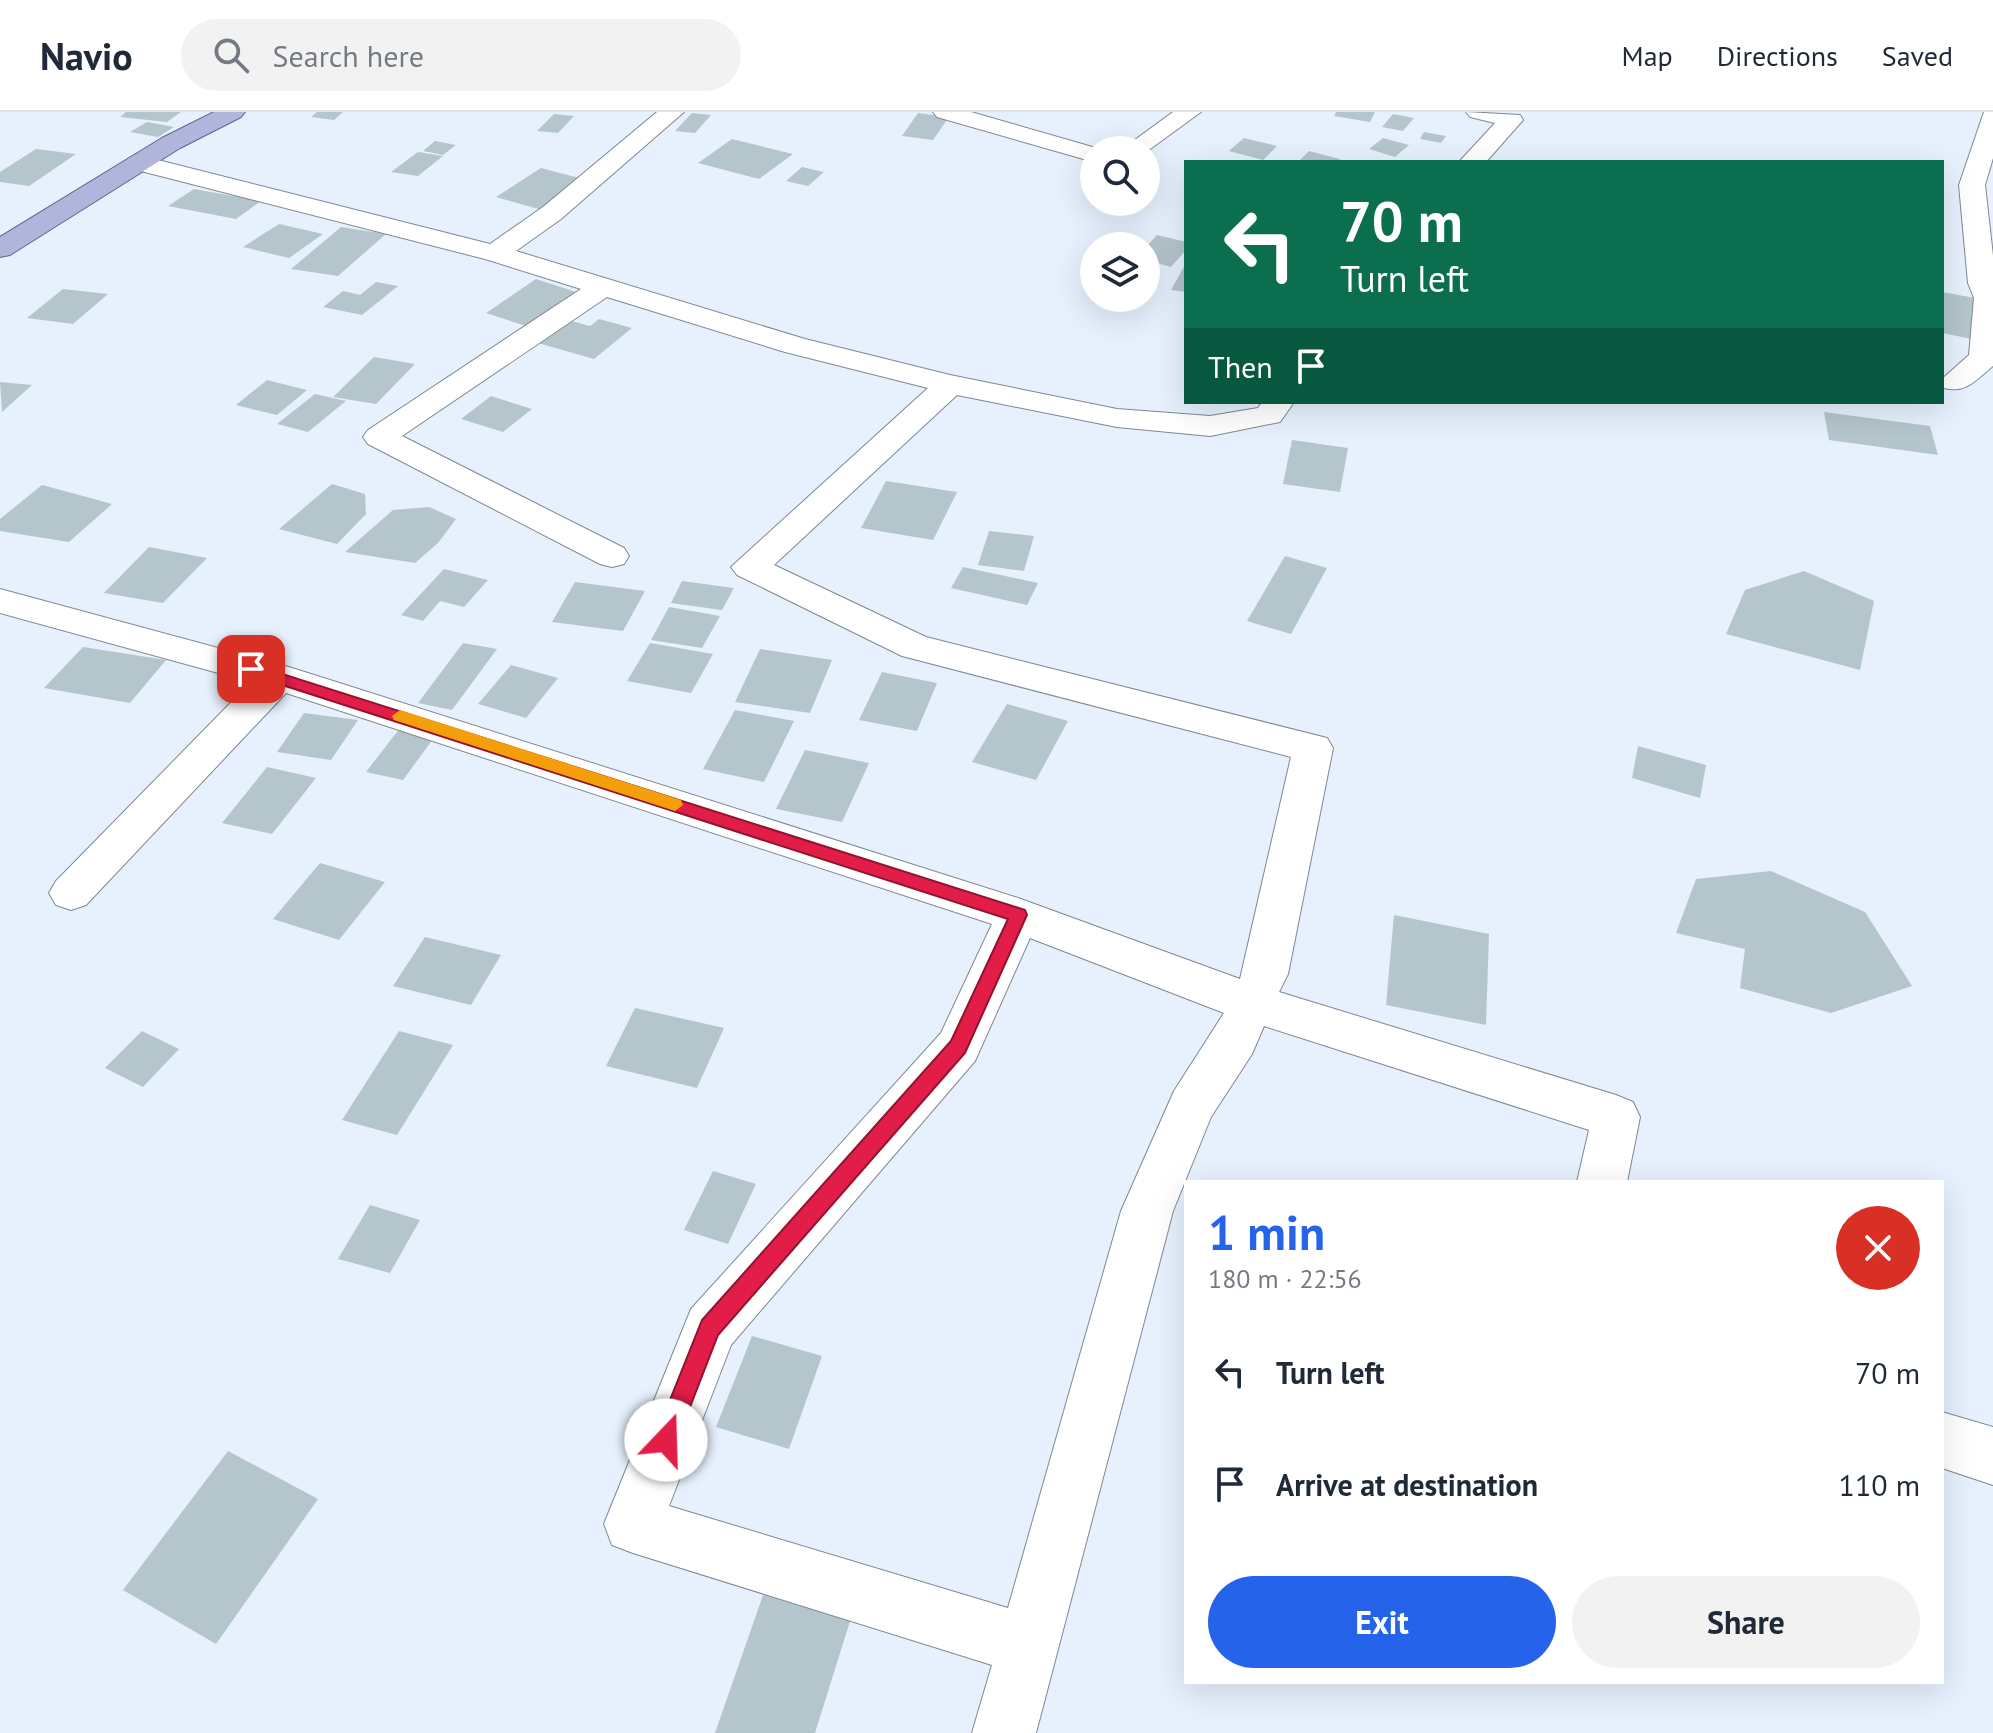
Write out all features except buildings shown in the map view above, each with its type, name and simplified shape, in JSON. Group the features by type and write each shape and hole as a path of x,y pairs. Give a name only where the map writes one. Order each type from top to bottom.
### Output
{"main road":[{"path":"0,249 138,163 233,112"}],"street":[{"path":"495,253 552,213 672,112"},
{"path":"945,112 1080,151"},
{"path":"1154,136 1189,112"},
{"path":"1478,112 1516,116"},
{"path":"1474,160 1516,116"},
{"path":"1948,380 1984,358 1988,298 1982,283 1972,185 1993,117"},
{"path":"138,163 495,253 795,346 950,384 1117,418 1210,426 1269,415 1277,404"},
{"path":"604,286 379,437 612,556"},
{"path":"1948,380 1993,395"},
{"path":"950,384 749,567 915,647 1313,748 1265,974 1235,1040 1191,1106 1147,1211 1004,1733"},
{"path":"0,601 279,677 1018,915 1251,1003 1616,1117 1602,1180"},
{"path":"71,893 279,677"},
{"path":"1018,915 958,1047 710,1328 633,1524 1028,1645"},
{"path":"1944,1441 1993,1456"}],"slow traffic":[{"path":"400,716 675,805"}],"route":[{"path":"251,669 1018,915 958,1047 710,1328 666,1440"}]}
